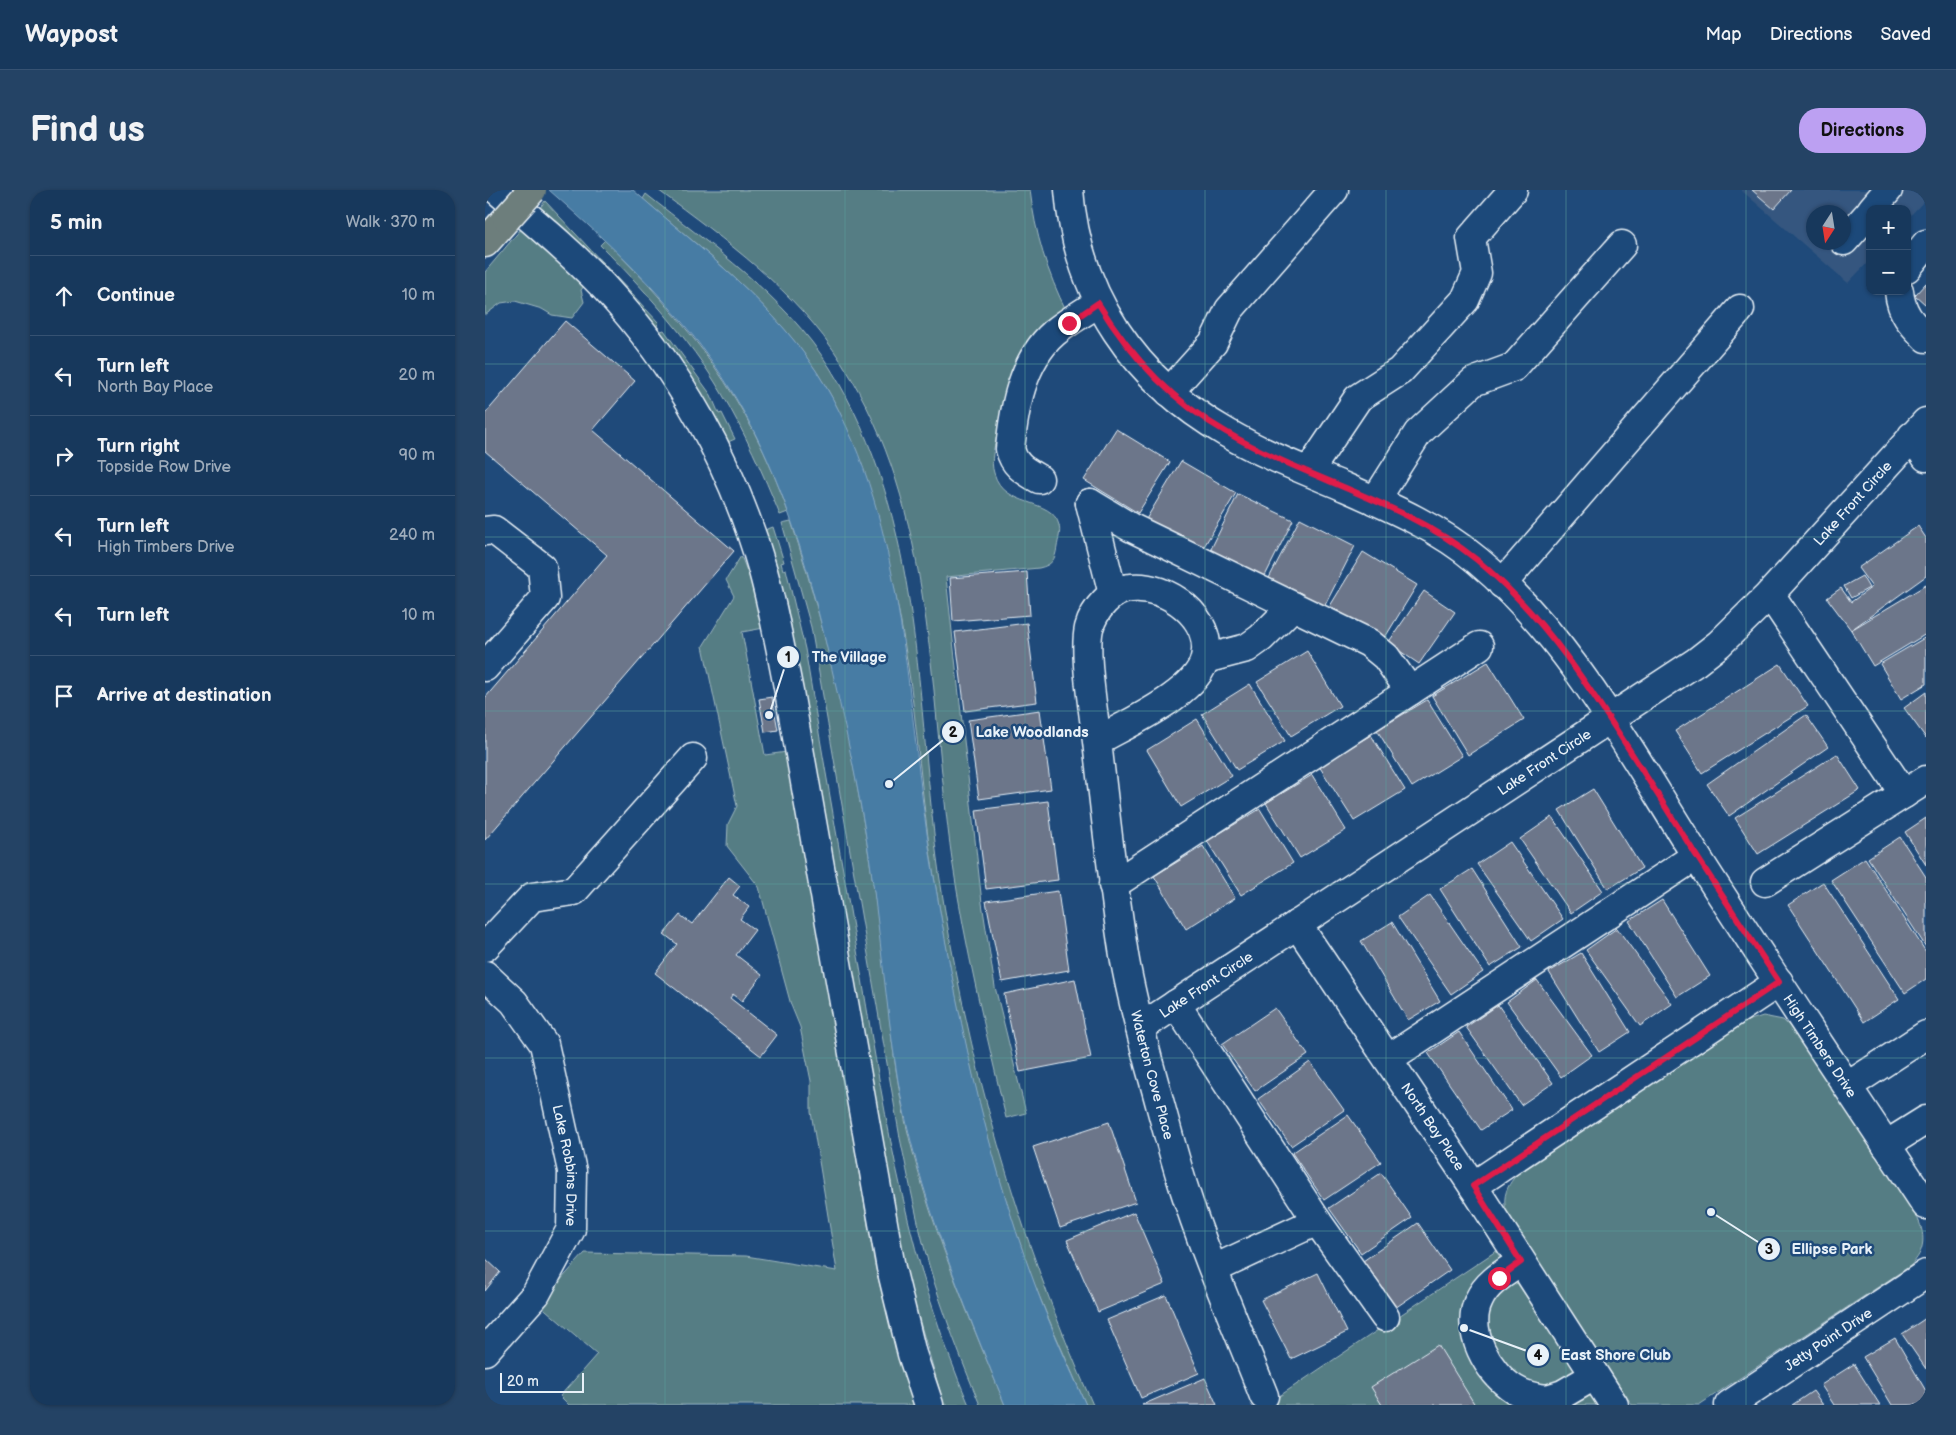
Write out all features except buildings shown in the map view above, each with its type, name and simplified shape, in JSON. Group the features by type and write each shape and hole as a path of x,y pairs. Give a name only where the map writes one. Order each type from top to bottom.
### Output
{"main road":[{"path":"485,243 532,190"}],"street":[{"path":"497,190 565,249 604,287 658,352 712,440 750,532 773,608 789,692 882,1226 902,1316 929,1405"},
{"name":"High Timbers Drive","path":"1069,190 1071,218 1082,263 1098,303 1134,355 1169,392 1226,433 1375,501 1444,537 1477,560 1531,613 1561,649 1609,719 1696,856 1926,1205"},
{"path":"1169,392 1213,343 1229,310 1335,190"},
{"path":"1309,471 1358,398 1400,371 1465,300 1477,273 1471,238 1513,190"},
{"path":"1875,205 1888,190"},
{"path":"1851,234 1866,216"},
{"path":"1911,263 1926,244"},
{"path":"1375,501 1418,433 1473,382 1514,367 1622,245"},
{"path":"1900,295 1907,319 1926,338"},
{"path":"1039,479 1019,467 1010,449 1024,377 1036,352 1054,333 1098,303"},
{"path":"1502,584 1740,309"},
{"name":"Lake Front Circle","path":"1140,1028 1609,719 1719,644 1921,438"},
{"path":"1097,741 1181,692 1196,678 1205,659 1205,641 1199,625 1177,601 1158,591 1149,588 1129,588 1113,594 1090,503 1130,527 1377,649 1393,664 1410,692"},
{"path":"485,531 494,530 542,567 545,598 485,667"},
{"name":"Waterton Cove Place","path":"1113,594 1097,611 1089,626 1088,636 1097,741 1113,885 1124,957 1140,1028 1182,1182 1264,1396"},
{"path":"1765,882 1915,787 1770,594"},
{"path":"1205,659 1239,651 1255,643 1293,606"},
{"path":"1113,885 1479,646"},
{"path":"485,947 533,897 574,891 693,758"},
{"path":"1388,1059 1696,856"},
{"name":"North Bay Place","path":"1297,924 1473,1186 1614,1405"},
{"name":"Lake Robbins Drive","path":"485,975 514,1002 544,1044 573,1171 571,1229 536,1294 485,1351"},
{"path":"1473,1186 1779,982"},
{"path":"1176,1004 1317,1222 1385,1317"},
{"path":"1848,1086 1926,1035"},
{"path":"1886,1145 1926,1120"},
{"path":"1214,1269 1317,1222"},
{"path":"1521,1262 1494,1280 1484,1292 1477,1305 1474,1326 1482,1349 1501,1378 1526,1395 1547,1402 1594,1376"},
{"name":"Jetty Point Drive","path":"1729,1405 1926,1274"}],"shaded area":[{"path":"549,190 633,190 737,280 785,329 825,385 853,440 873,498 889,558 900,619 932,865 951,971 973,1076 1000,1180 1016,1231 1046,1313 1086,1405 1005,1405 973,1326 929,1205 917,1164 898,1081 869,857 845,728 823,631 806,568 786,505 761,445 729,387 669,306 623,258"},
{"path":"1741,190 1926,190 1926,199 1911,215 1911,205 1866,205 1866,264 1848,283 1810,250 1851,250 1851,205 1806,205 1806,246"}],"green space":[{"path":"658,190 1030,190 1035,222 1043,252 1053,283 1067,312 1036,342 1020,362 997,436 992,461 994,473 999,484 1007,492 1047,510 1055,516 1060,530 1056,552 1054,559 1050,563 1039,568 946,577 982,903 995,987 1026,1113 1006,1118 976,990 952,859 924,604 912,541 896,480 873,420 842,363 803,312 758,268"},
{"path":"646,194 721,253 769,295 812,342 830,368 861,426 884,487 900,550 911,614 939,873 964,1009 980,1077 1018,1211 1041,1277 1093,1405 1086,1405 1034,1283 1000,1181 986,1129 961,1023 932,864 911,686 900,619 882,538 855,451 836,405 818,374 797,345 775,318 724,268 643,199"},
{"path":"545,201 659,323 657,325 661,331 664,330 711,395 719,414 722,413 735,439 728,442 670,350 629,294 593,256 539,209"},
{"path":"521,229 584,286 581,290 584,302 572,318 552,315 542,309 515,301 501,303 485,315 485,272"},
{"path":"605,240 664,302 713,365 735,398 755,434 788,512 780,515 745,437 721,392 695,352 665,315 600,245"},
{"path":"791,521 819,617 853,763 870,862 896,1068 905,1120 936,1229 962,1300 1005,1405 980,1405 946,1318 929,1265 913,1201 900,1138 811,627 782,523"},
{"path":"773,527 784,562 781,563 783,570 786,569 805,649 881,1088 902,1195 931,1301 948,1354 969,1405 944,1405 904,1267 788,610 765,530"},
{"path":"741,556 755,591 764,628 742,632 765,755 787,752 875,1266 896,1347 915,1405 569,1405 560,1396 597,1354 539,1304 585,1253 746,1256 837,1271 811,1112 811,1081 800,1027 791,1005 759,887 727,846 728,824 737,806 703,646 734,596 726,580"},
{"path":"1763,1016 1783,1020 1797,1033 1916,1215 1922,1229 1922,1248 1910,1266 1699,1405 1632,1405 1510,1220 1506,1211 1505,1195 1511,1181 1530,1163 1744,1022"},
{"path":"1496,1251 1598,1405 1266,1405"}],"place":[{"name":"The Village","path":"769,715"},
{"name":"Lake Woodlands","path":"889,784"},
{"name":"Ellipse Park","path":"1711,1212"},
{"name":"East Shore Club","path":"1464,1328"}],"route":[{"path":"1069,323 1098,303 1129,350 1153,378 1211,424 1245,443 1424,525 1477,560 1531,613 1589,687 1696,856 1779,982 1473,1186 1521,1262 1499,1278"}]}
